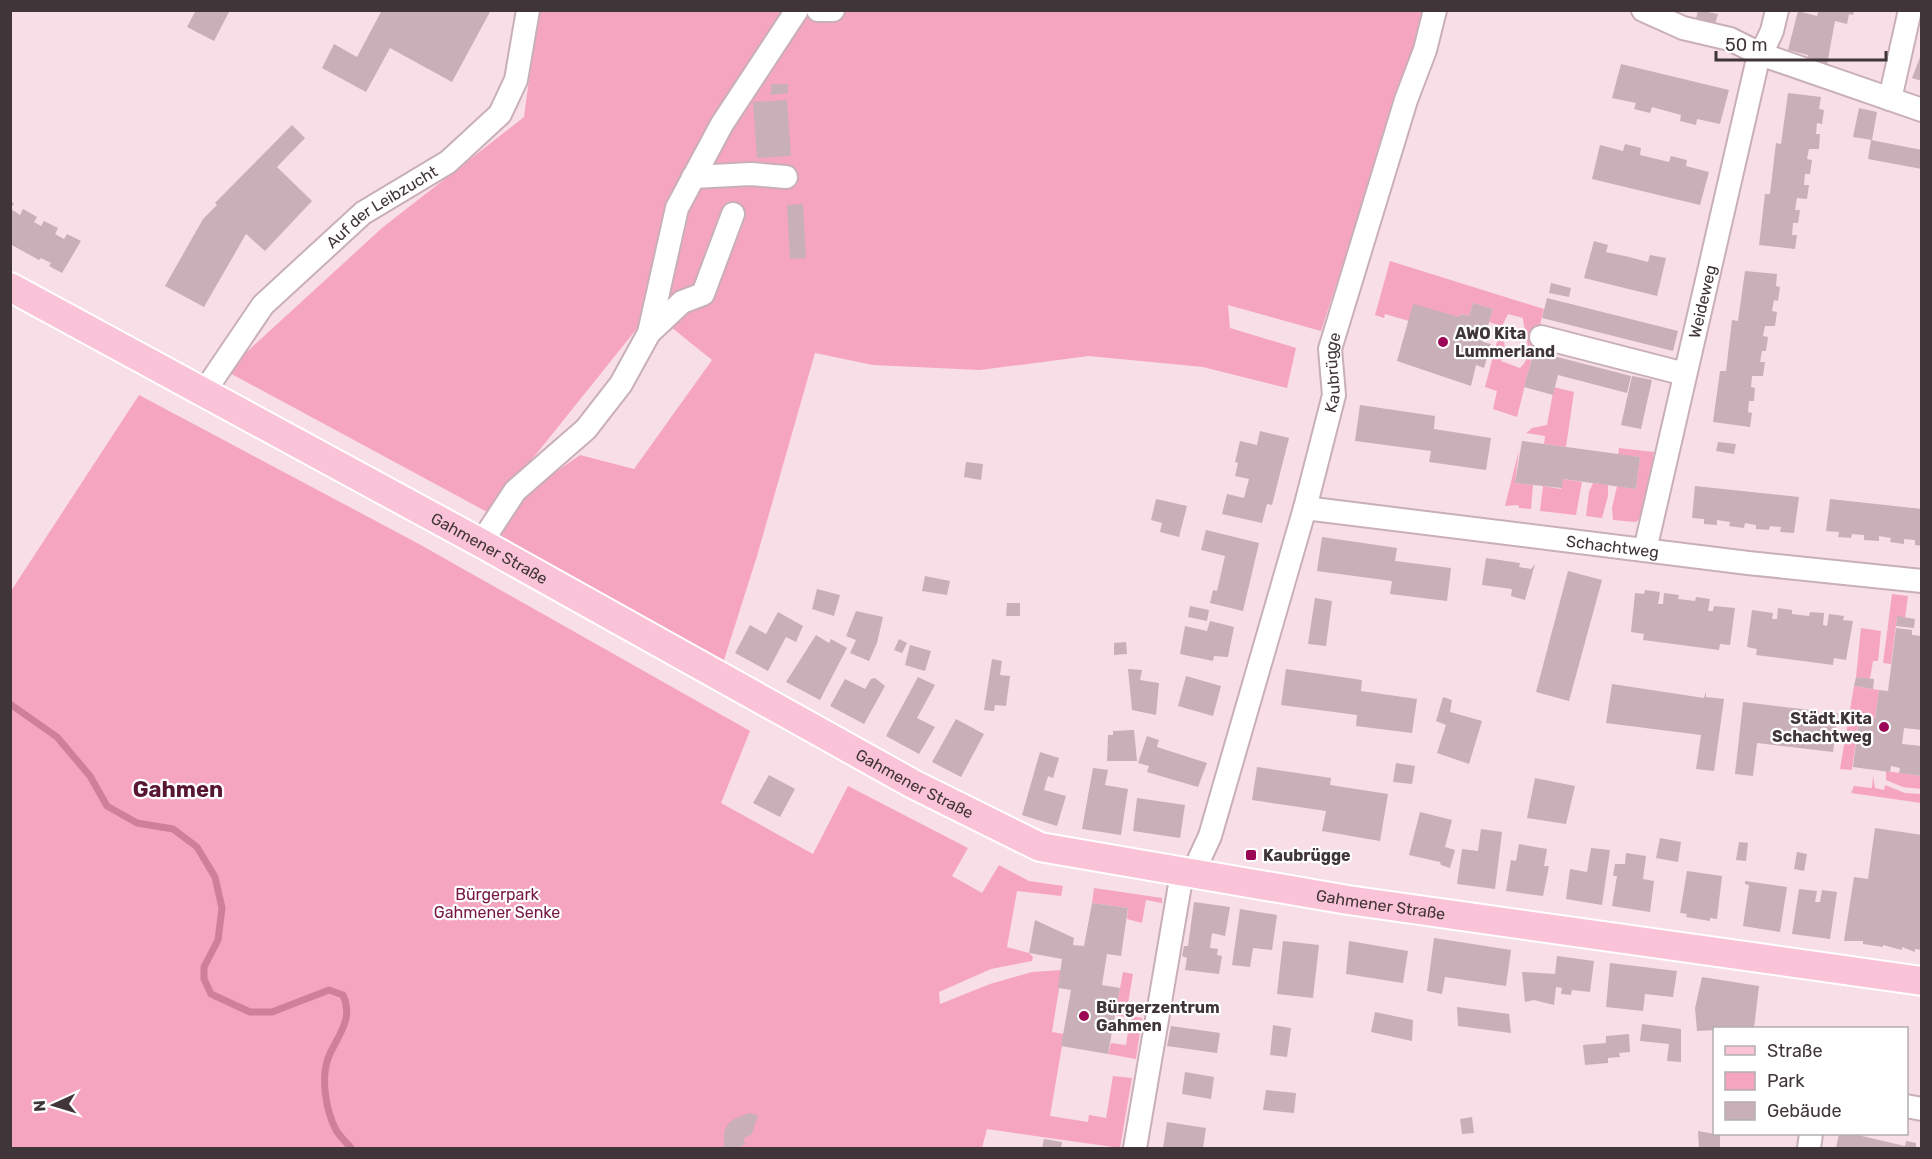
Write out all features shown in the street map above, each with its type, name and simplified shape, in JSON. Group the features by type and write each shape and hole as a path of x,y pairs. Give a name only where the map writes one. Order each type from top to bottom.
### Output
{"main road":[{"name":"Gahmener Straße","path":"10,287 481,543 913,784 1007,833 1040,847 1348,900 1922,981"}],"street":[{"name":"Auf der Leibzucht","path":"204,392 263,305 271,297 363,213 448,162 500,114 516,80 528,10"},
{"path":"481,543 514,491 586,429 621,384 649,333 677,208 722,124 797,10"},
{"path":"818,10 833,10"},
{"name":"Kaubrügge","path":"1135,1149 1187,874 1210,836 1305,508 1334,395 1330,349 1406,100 1425,50 1435,10"},
{"path":"1643,10 1665,16 1683,28 1730,39 1760,54 1922,110"},
{"name":"Weideweg","path":"1645,550 1760,54 1772,31 1777,10"},
{"path":"1890,99 1910,10"},
{"path":"693,177 751,174 786,177"},
{"path":"649,333 682,302 704,294 733,214"},
{"path":"1541,337 1685,374"},
{"name":"Schachtweg","path":"1305,508 1922,581"}],"green space":[{"path":"538,11 1426,11 1321,331 1228,305 1230,328 1296,348 1287,388 1203,367 1089,356 980,370 873,365 815,353 757,556 724,660 568,579 499,536 523,495 580,455 634,469 712,360 651,311 489,513 226,371 382,228 524,117"},
{"path":"1390,261 1544,309 1517,417 1493,409 1497,391 1485,387 1501,326 1489,322 1493,309 1473,303 1469,316 1461,314 1459,317 1409,321 1385,314 1384,318 1375,315","holes":["1508,314 1523,318 1528,351 1520,368 1501,361 1505,352 1503,324"]},
{"path":"1554,387 1574,392 1566,447 1544,444 1545,436 1526,433 1532,428 1547,425"},
{"name":"Bürgerpark Gahmener Senke","path":"139,395 419,544 750,731 721,803 813,854 848,786 968,848 952,876 982,893 999,865 1029,881 1063,886 1061,896 1017,891 1007,947 1029,953 1033,957 1032,961 991,969 939,992 940,1004 990,984 1032,972 1062,970 1052,1032 1064,1034 1050,1116 1088,1122 1089,1115 1106,1118 1113,1076 1132,1078 1120,1148 987,1129 982,1148 11,1148 11,591"},
{"path":"1619,448 1654,452 1643,515 1636,522 1613,520 1612,508 1617,486 1636,489 1640,457 1618,455"},
{"path":"1519,450 1515,483 1533,485 1531,509 1519,508 1518,505 1505,506"},
{"path":"1563,479 1582,482 1576,515 1540,511 1543,486 1561,489"},
{"path":"1593,483 1608,485 1608,496 1602,518 1586,516 1589,492"},
{"path":"1892,594 1908,596 1905,618 1897,617 1891,664 1883,663"},
{"path":"1861,628 1881,631 1878,661 1873,661 1870,679 1856,677"},
{"path":"1854,686 1879,690 1875,719 1859,717 1852,770 1840,769"},
{"path":"1886,771 1921,776 1921,789 1903,787 1886,780"},
{"path":"1873,776 1875,788 1884,790 1885,785 1905,793 1921,794 1921,803 1851,793 1854,786 1872,788"},
{"path":"1094,888 1162,898 1162,903 1146,900 1142,923 1127,919 1128,908 1092,903"},
{"path":"1123,972 1133,974 1126,1015 1142,1018 1136,1059 1108,1054 1111,1043 1126,1045 1130,1018 1115,1015"}],"building":[{"path":"196,10 230,10 214,41 187,27"},
{"path":"382,10 491,10 452,82 390,48 366,92 322,68 334,44 357,57"},
{"path":"1698,10 1718,14 1715,24 1696,19"},
{"path":"1819,10 1854,10 1853,15 1849,14 1847,24 1835,21 1826,70 1806,65 1808,55 1788,50 1798,11 1817,16"},
{"path":"1922,52 1922,81 1912,78"},
{"path":"1621,64 1729,90 1720,124 1697,119 1696,125 1680,121 1681,115 1652,107 1650,113 1634,109 1636,103 1612,98"},
{"path":"771,84 788,84 788,93 771,95"},
{"path":"1788,93 1821,97 1819,109 1824,110 1822,124 1817,123 1816,134 1820,134 1819,149 1809,149 1807,159 1812,160 1810,174 1805,174 1804,185 1809,185 1807,199 1797,198 1795,210 1800,210 1798,223 1793,223 1792,235 1797,235 1795,249 1759,245 1765,194 1770,194 1776,143 1781,144"},
{"path":"787,100 791,156 757,158 753,102"},
{"path":"1859,108 1877,112 1872,140 1853,137"},
{"path":"292,125 305,138 277,167 312,201 265,251 246,234 204,307 165,286 203,219 217,205 215,203"},
{"path":"1871,140 1922,150 1922,169 1868,159"},
{"path":"1625,144 1641,148 1640,155 1669,162 1671,156 1687,160 1686,166 1709,172 1700,205 1592,179 1600,145 1623,151"},
{"path":"10,202 14,203 11,209 20,215 23,209 37,217 34,222 41,226 44,221 58,228 55,234 64,239 67,234 81,241 62,273 49,266 51,263 41,258 39,260 10,244"},
{"path":"803,204 806,258 790,259 787,205"},
{"path":"1594,241 1608,245 1606,252 1648,262 1650,255 1666,258 1657,296 1584,278"},
{"path":"1745,271 1777,274 1776,286 1780,287 1778,301 1774,300 1772,311 1777,312 1775,326 1765,326 1763,336 1768,337 1766,351 1762,351 1760,362 1765,362 1763,376 1752,376 1751,387 1755,388 1754,401 1749,401 1748,412 1752,413 1750,427 1713,422 1720,371 1726,371 1732,320 1738,321"},
{"path":"1551,283 1571,288 1569,297 1549,293"},
{"path":"1547,298 1678,331 1673,351 1542,318"},
{"path":"1473,303 1493,309 1483,342 1491,344 1484,368 1476,365 1471,386 1397,361 1413,304 1459,317 1460,314 1469,316"},
{"path":"1534,351 1631,376 1627,393 1558,375 1553,395 1524,387"},
{"path":"1632,376 1652,380 1641,429 1621,425"},
{"path":"1360,405 1435,416 1434,429 1491,438 1486,470 1429,462 1431,451 1355,441"},
{"path":"1260,431 1289,438 1272,505 1267,504 1262,523 1222,514 1227,494 1244,498 1249,479 1235,476 1238,463 1235,462 1240,441 1257,445"},
{"path":"1522,441 1640,457 1636,489 1563,479 1562,488 1515,483"},
{"path":"1718,442 1736,444 1734,454 1716,451"},
{"path":"966,462 983,464 981,480 964,477"},
{"path":"1695,486 1799,497 1794,533 1780,532 1781,527 1770,526 1769,530 1756,529 1756,525 1745,523 1744,528 1729,526 1730,522 1717,520 1717,525 1704,524 1704,519 1692,518"},
{"path":"1156,499 1187,506 1179,537 1160,532 1162,523 1151,520"},
{"path":"1830,499 1922,509 1922,546 1915,545 1915,540 1904,539 1904,544 1890,542 1891,538 1879,536 1879,541 1864,540 1864,535 1852,534 1851,538 1838,537 1839,532 1826,531"},
{"path":"1206,530 1259,543 1243,611 1210,603 1213,590 1217,591 1225,556 1201,550"},
{"path":"1322,537 1397,548 1395,561 1451,568 1447,601 1390,594 1392,581 1317,571"},
{"path":"1486,558 1520,563 1519,567 1531,569 1535,564 1525,600 1511,596 1512,589 1482,585"},
{"path":"1568,571 1602,580 1569,701 1536,692"},
{"path":"925,576 950,581 947,595 922,591"},
{"path":"817,589 840,595 834,616 812,609"},
{"path":"1645,590 1660,592 1658,604 1663,604 1664,593 1679,595 1678,599 1695,601 1696,597 1710,599 1708,611 1713,611 1714,606 1735,608 1730,645 1720,644 1719,650 1643,640 1644,634 1631,632 1635,593 1644,594"},
{"path":"1315,598 1332,601 1326,646 1308,644"},
{"path":"1007,603 1020,603 1020,616 1006,616"},
{"path":"1190,606 1209,610 1207,621 1188,617"},
{"path":"1778,608 1792,610 1792,614 1809,616 1810,612 1824,613 1823,625 1827,626 1829,614 1844,616 1843,620 1853,621 1846,660 1834,658 1833,665 1756,655 1757,649 1747,647 1752,610 1773,613 1772,619 1777,619"},
{"path":"856,611 883,617 877,643 869,661 850,653 856,640 846,636"},
{"path":"778,612 803,626 796,642 786,637 768,671 735,653 750,625 766,634"},
{"path":"1897,616 1915,619 1914,628 1896,626"},
{"path":"1210,621 1234,627 1228,657 1214,656 1213,661 1180,654 1185,626 1207,631"},
{"path":"1896,628 1912,630 1912,635 1922,636 1922,730 1904,728 1902,744 1922,746 1922,776 1899,773 1900,768 1891,766 1890,772 1853,767 1859,717 1875,719 1879,690 1888,691"},
{"path":"816,635 829,643 831,639 847,648 820,700 786,682"},
{"path":"899,639 907,643 902,653 894,650"},
{"path":"1126,642 1127,654 1114,655 1114,643"},
{"path":"910,645 931,651 925,671 905,665"},
{"path":"992,659 1002,661 1000,675 1010,676 1006,706 995,705 994,711 984,710"},
{"path":"1128,669 1142,670 1140,680 1159,683 1156,715 1132,710"},
{"path":"1286,669 1362,680 1361,691 1417,699 1412,733 1356,726 1357,715 1281,705"},
{"path":"1186,676 1221,686 1213,716 1178,706"},
{"path":"918,677 935,685 917,718 935,727 919,754 886,736"},
{"path":"1856,677 1874,679 1873,689 1854,686"},
{"path":"875,678 885,686 864,724 830,706 845,679 865,689 871,679"},
{"path":"1612,684 1704,698 1706,692 1706,697 1724,699 1714,771 1696,769 1701,735 1606,723"},
{"path":"1443,697 1452,700 1450,712 1482,721 1469,764 1437,753 1446,725 1436,721"},
{"path":"1743,702 1819,711 1819,713 1838,713 1833,752 1757,743 1753,776 1735,774"},
{"path":"956,719 984,734 961,777 932,762"},
{"path":"1134,730 1137,761 1107,761 1108,735 1113,735 1113,731"},
{"path":"1147,736 1159,740 1157,747 1207,763 1198,787 1147,772 1149,766 1138,763"},
{"path":"1040,752 1059,758 1053,778 1048,776 1044,790 1066,796 1057,826 1022,815"},
{"path":"1396,763 1415,766 1412,784 1393,782"},
{"path":"1257,767 1331,778 1330,785 1388,794 1380,841 1322,831 1326,811 1252,800"},
{"path":"1093,768 1108,770 1105,785 1128,789 1121,835 1082,829"},
{"path":"769,775 795,789 780,817 753,803"},
{"path":"1535,778 1575,786 1566,824 1527,818"},
{"path":"1137,798 1185,805 1180,838 1133,831"},
{"path":"1420,812 1452,820 1445,847 1455,850 1450,868 1441,865 1440,862 1409,855"},
{"path":"1875,828 1922,835 1922,950 1915,949 1915,952 1902,947 1902,950 1883,945 1883,947 1863,944 1863,941 1844,941 1854,877 1868,879"},
{"path":"1481,829 1502,832 1495,889 1457,884 1462,849 1478,851"},
{"path":"1660,838 1681,842 1678,862 1656,858"},
{"path":"1739,842 1748,843 1746,861 1736,860"},
{"path":"1519,844 1547,849 1544,866 1549,866 1543,896 1506,891 1511,860 1516,861"},
{"path":"1591,848 1610,850 1602,905 1566,899 1570,869 1587,872"},
{"path":"1797,852 1807,854 1804,871 1794,869"},
{"path":"1626,853 1646,856 1643,879 1654,881 1650,912 1612,906 1617,876 1613,876 1615,864 1625,864"},
{"path":"1687,871 1722,876 1717,919 1710,918 1710,921 1686,917 1687,914 1680,913"},
{"path":"1745,881 1787,887 1780,932 1743,926 1749,885 1745,884"},
{"path":"1799,889 1817,891 1815,902 1820,902 1822,890 1837,892 1830,939 1792,934"},
{"path":"1194,902 1230,907 1225,936 1212,933 1210,948 1218,949 1217,955 1222,956 1219,974 1185,970 1187,958 1182,956 1184,946 1188,946"},
{"path":"1092,903 1128,908 1121,956 1107,954 1102,985 1120,988 1108,1054 1061,1046 1071,990 1058,988 1062,959 1029,953 1035,920 1074,938 1073,945 1084,946"},
{"path":"1240,909 1277,915 1272,950 1253,948 1250,967 1232,965"},
{"path":"1434,938 1511,950 1506,986 1445,977 1442,994 1427,991"},
{"path":"1283,941 1319,945 1313,998 1277,994"},
{"path":"1349,941 1408,951 1403,983 1346,974"},
{"path":"1557,956 1594,961 1590,992 1572,990 1571,995 1561,994 1562,988 1556,987 1554,1005 1534,1000 1525,1002 1522,972 1555,974"},
{"path":"1610,963 1677,971 1673,997 1645,994 1643,1011 1606,1007"},
{"path":"1702,977 1759,986 1754,1027 1713,1027 1713,1030 1697,1031 1695,1008"},
{"path":"1457,1007 1509,1014 1511,1033 1458,1026"},
{"path":"1375,1012 1413,1020 1412,1041 1371,1032"},
{"path":"1642,1024 1681,1029 1681,1062 1667,1061 1669,1044 1640,1041"},
{"path":"1273,1025 1291,1028 1287,1057 1270,1055"},
{"path":"1171,1026 1220,1033 1217,1053 1167,1046"},
{"path":"1629,1034 1630,1052 1619,1053 1620,1057 1608,1058 1608,1063 1585,1065 1583,1045 1606,1043 1606,1036"},
{"path":"1185,1072 1214,1077 1211,1099 1182,1094"},
{"path":"1266,1090 1296,1093 1294,1113 1263,1110"},
{"path":"749,1113 758,1115 752,1134 744,1138 745,1144 738,1148 724,1148 724,1132 728,1124"},
{"path":"1472,1117 1474,1133 1462,1134 1460,1119"},
{"path":"1167,1122 1206,1128 1203,1148 1163,1148"},
{"path":"1698,1131 1720,1135 1720,1148 1699,1148"},
{"path":"1839,1135 1857,1135 1905,1146 1906,1141 1916,1143 1916,1148 1836,1148"},
{"path":"1044,1139 1062,1142 1061,1148 1042,1148"}],"waterway":[{"path":"10,704 57,737 90,776 107,806 137,823 173,829 197,847 215,877 222,908 218,940 204,967 204,979 211,994 250,1012 272,1012 329,990 343,995 346,1004 346,1019 326,1064 325,1084 332,1122 351,1148"}],"place":[{"name":"AWO Kita Lummerland","path":"1443,342"},
{"name":"Städt.Kita Schachtweg","path":"1884,727"},
{"name":"Kaubrügge","path":"1251,855"},
{"name":"Bürgerzentrum Gahmen","path":"1084,1016"}],"district":[{"name":"Gahmen","path":"178,789"}]}
